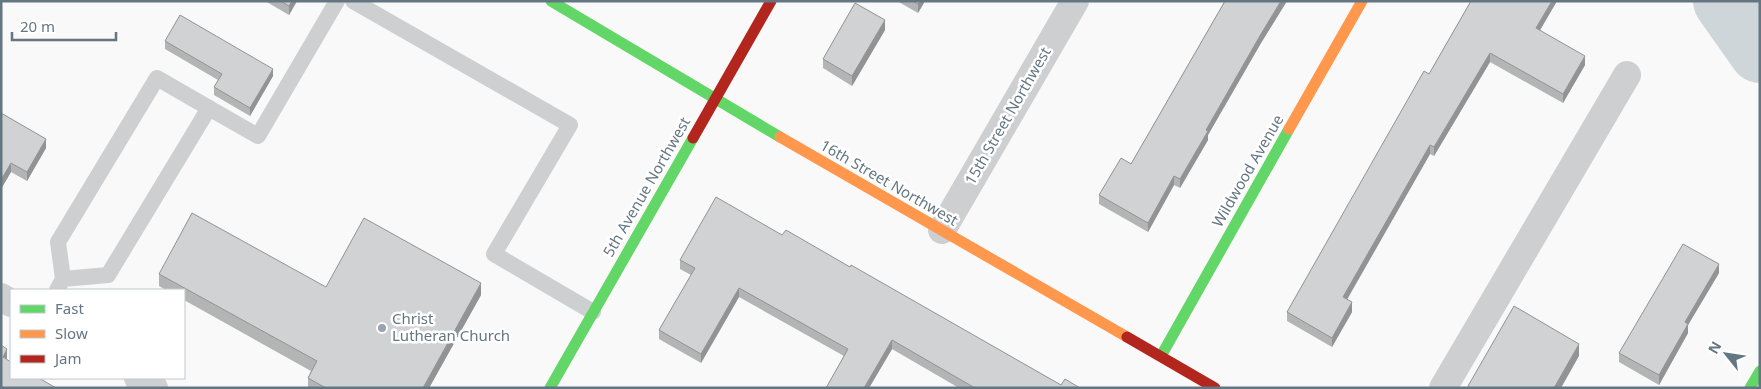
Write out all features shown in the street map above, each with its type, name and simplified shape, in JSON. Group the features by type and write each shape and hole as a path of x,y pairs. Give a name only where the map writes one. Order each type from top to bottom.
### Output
{"street":[{"name":"16th Street Northwest","path":"551,1 714,99 1215,388"},
{"name":"5th Avenue Northwest","path":"550,388 770,1"},
{"name":"15th Street Northwest","path":"942,230 1075,1"},
{"name":"Wildwood Avenue","path":"1161,356 1362,1"},
{"path":"1443,388 1627,75"},
{"path":"1750,388 1760,371"},
{"path":"140,379 154,388"}],"lane":[{"path":"208,108 108,275 60,284 58,242 157,78 258,136 337,1"},
{"path":"353,1 570,125 494,254 593,312"}],"building":[{"path":"281,1 292,1 289,6"},
{"path":"1225,1 1281,1 1206,130 1208,131 1180,179 1174,176 1148,223 1099,195 1121,158 1131,164"},
{"path":"1471,1 1552,1 1536,28 1585,56 1563,94 1490,53 1434,147 1430,145 1343,297 1352,302 1332,338 1287,312 1424,71 1429,74"},
{"path":"855,3 885,20 852,76 823,59"},
{"path":"180,15 273,69 250,108 214,87 222,74 165,41"},
{"path":"1,113 46,139 27,172 11,163 1,180"},
{"path":"716,197 782,235 786,230 850,267 851,265 1061,385 1065,379 1080,388 975,388 892,340 864,388 826,388 848,349 739,288 701,354 659,330 695,268 680,260"},
{"path":"192,213 326,287 364,218 481,283 423,388 326,388 308,378 317,361 159,274"},
{"path":"1683,244 1719,264 1685,322 1688,324 1659,375 1619,353"},
{"path":"1514,306 1579,344 1554,388 1471,388 1468,386"},
{"path":"1,345 7,349 3,357 10,361 10,379 41,379 56,388 1,388"}],"waterway":[{"path":"1724,1 1760,52"}],"traffic: fast":[{"path":"551,1 780,137"},
{"path":"1161,356 1289,129"},
{"path":"550,388 693,138"},
{"path":"1750,388 1760,371"}],"traffic: slow":[{"path":"1289,129 1362,1"},
{"path":"780,137 1127,337"}],"traffic: jam":[{"path":"693,138 771,1"},
{"path":"1127,337 1215,388"}],"place":[{"name":"Christ Lutheran Church","path":"382,328"}]}
